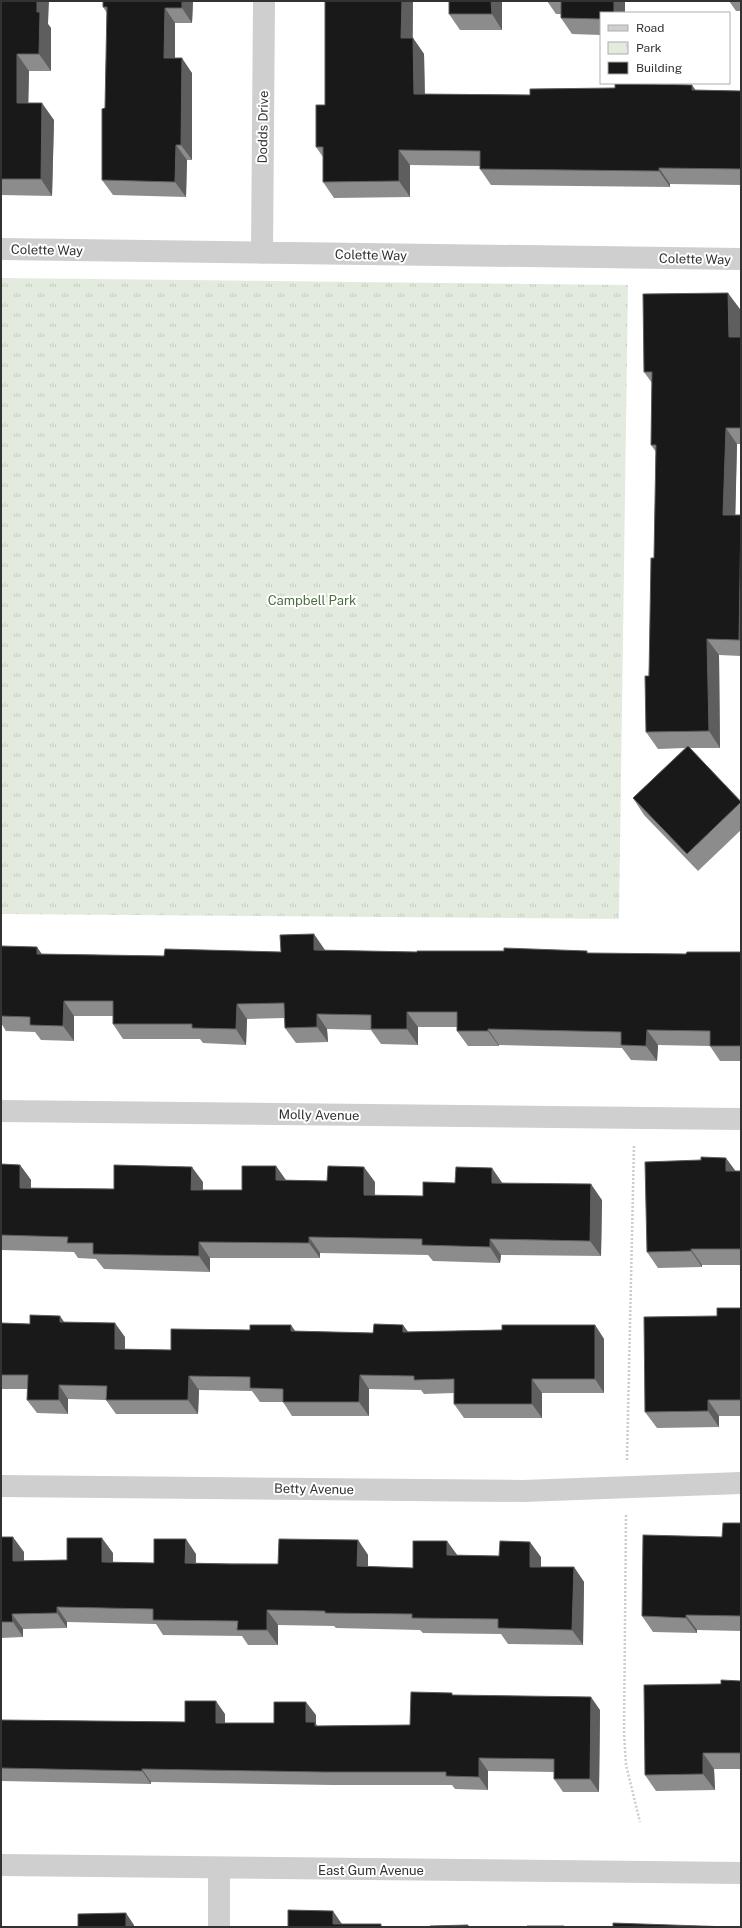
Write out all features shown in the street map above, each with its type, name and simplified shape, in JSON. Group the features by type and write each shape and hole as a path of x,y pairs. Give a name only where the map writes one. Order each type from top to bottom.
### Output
{"street":[{"name":"Dodds Drive","path":"262,253 264,1"},
{"name":"Colette Way","path":"1,249 741,259"},
{"name":"Molly Avenue","path":"1,1111 741,1119"},
{"name":"Betty Avenue","path":"1,1486 523,1491 741,1483"},
{"name":"East Gum Avenue","path":"1,1865 741,1873"},
{"path":"219,1868 219,1927"}],"path":[{"path":"638,1119 633,1150 626,1488 624,1732 626,1765 640,1822"}],"green space":[{"name":"Campbell Park","path":"1,278 628,285 619,919 1,914"}],"building":[{"path":"1,1 37,1 37,12 40,12 39,54 17,54 17,103 42,103 41,179 1,179"},
{"path":"103,1 182,1 182,8 165,8 164,58 182,58 181,145 176,145 175,182 102,180 102,109 105,108 107,7 103,7"},
{"path":"325,1 402,1 401,38 413,38 414,94 530,95 530,89 615,88 615,84 692,85 692,90 741,91 741,169 659,168 659,171 480,169 480,151 399,150 399,181 323,182 323,147 316,147 316,105 325,105"},
{"path":"449,1 491,1 492,14 449,14"},
{"path":"561,1 614,1 614,12 600,12 600,19 561,18"},
{"path":"728,293 729,337 741,337 741,428 726,428 723,515 741,515 739,640 707,639 709,731 646,732 645,676 649,676 651,558 654,558 656,445 651,445 652,372 644,372 643,294"},
{"path":"688,746 741,802 687,854 633,798"},
{"path":"314,934 314,950 417,952 504,951 504,948 587,951 587,953 686,954 687,952 741,952 741,1046 710,1046 710,1031 647,1030 646,1046 621,1045 621,1032 488,1029 488,1031 457,1031 457,1012 407,1012 407,1029 371,1029 371,1015 317,1014 317,1027 285,1028 284,1003 237,1004 236,1029 192,1028 192,1024 113,1024 113,1001 64,1001 63,1026 30,1025 30,1017 1,1016 1,946 37,947 37,954 164,956 165,949 281,952 280,935"},
{"path":"701,1157 726,1158 726,1171 741,1171 741,1249 691,1249 691,1251 647,1252 645,1162 701,1160"},
{"path":"1,1164 20,1165 20,1188 114,1189 114,1165 192,1167 191,1190 242,1190 242,1166 276,1166 276,1180 327,1181 328,1166 364,1167 364,1195 423,1196 423,1182 455,1183 456,1167 492,1168 492,1183 591,1184 590,1241 490,1239 490,1247 422,1245 422,1239 309,1237 309,1243 199,1242 199,1256 93,1254 93,1243 67,1243 68,1237 1,1235"},
{"path":"717,1308 741,1308 741,1400 708,1400 708,1411 645,1412 644,1317 717,1316"},
{"path":"30,1315 60,1316 60,1322 115,1323 115,1349 171,1350 171,1329 250,1330 250,1325 291,1325 291,1331 373,1333 374,1324 403,1325 403,1332 502,1330 502,1325 595,1325 595,1379 532,1379 532,1404 454,1404 454,1379 414,1380 414,1376 360,1375 359,1402 283,1402 283,1389 250,1388 250,1377 189,1376 188,1400 106,1400 107,1386 59,1385 59,1400 27,1400 28,1375 1,1375 1,1323 30,1324"},
{"path":"723,1523 741,1523 741,1616 686,1615 686,1618 642,1616 643,1535 722,1537"},
{"path":"1,1537 13,1537 13,1561 67,1560 67,1538 102,1538 102,1562 154,1563 154,1539 186,1539 185,1563 230,1564 278,1564 279,1539 358,1540 357,1566 413,1568 413,1541 447,1541 447,1555 499,1556 500,1541 530,1542 530,1567 574,1567 572,1630 498,1628 498,1619 412,1618 412,1614 325,1613 325,1611 267,1610 267,1630 237,1630 238,1621 153,1620 153,1609 57,1607 57,1613 12,1614 13,1622 1,1622"},
{"path":"721,1680 741,1681 741,1753 703,1753 703,1774 645,1775 644,1685 721,1684"},
{"path":"411,1692 452,1693 452,1695 591,1697 590,1779 554,1779 554,1759 479,1758 479,1777 446,1776 446,1772 324,1772 142,1769 142,1771 1,1768 1,1720 185,1722 185,1701 216,1701 216,1723 274,1723 274,1702 306,1702 306,1722 315,1722 315,1726 410,1725"},
{"path":"288,1910 333,1911 333,1924 381,1924 381,1927 288,1927"},
{"path":"126,1913 126,1927 78,1927 78,1914"},
{"path":"613,1923 730,1927 613,1927"},
{"path":"468,1925 468,1927 430,1927 430,1926"},
{"path":"564,1926 564,1927 527,1927"}]}
